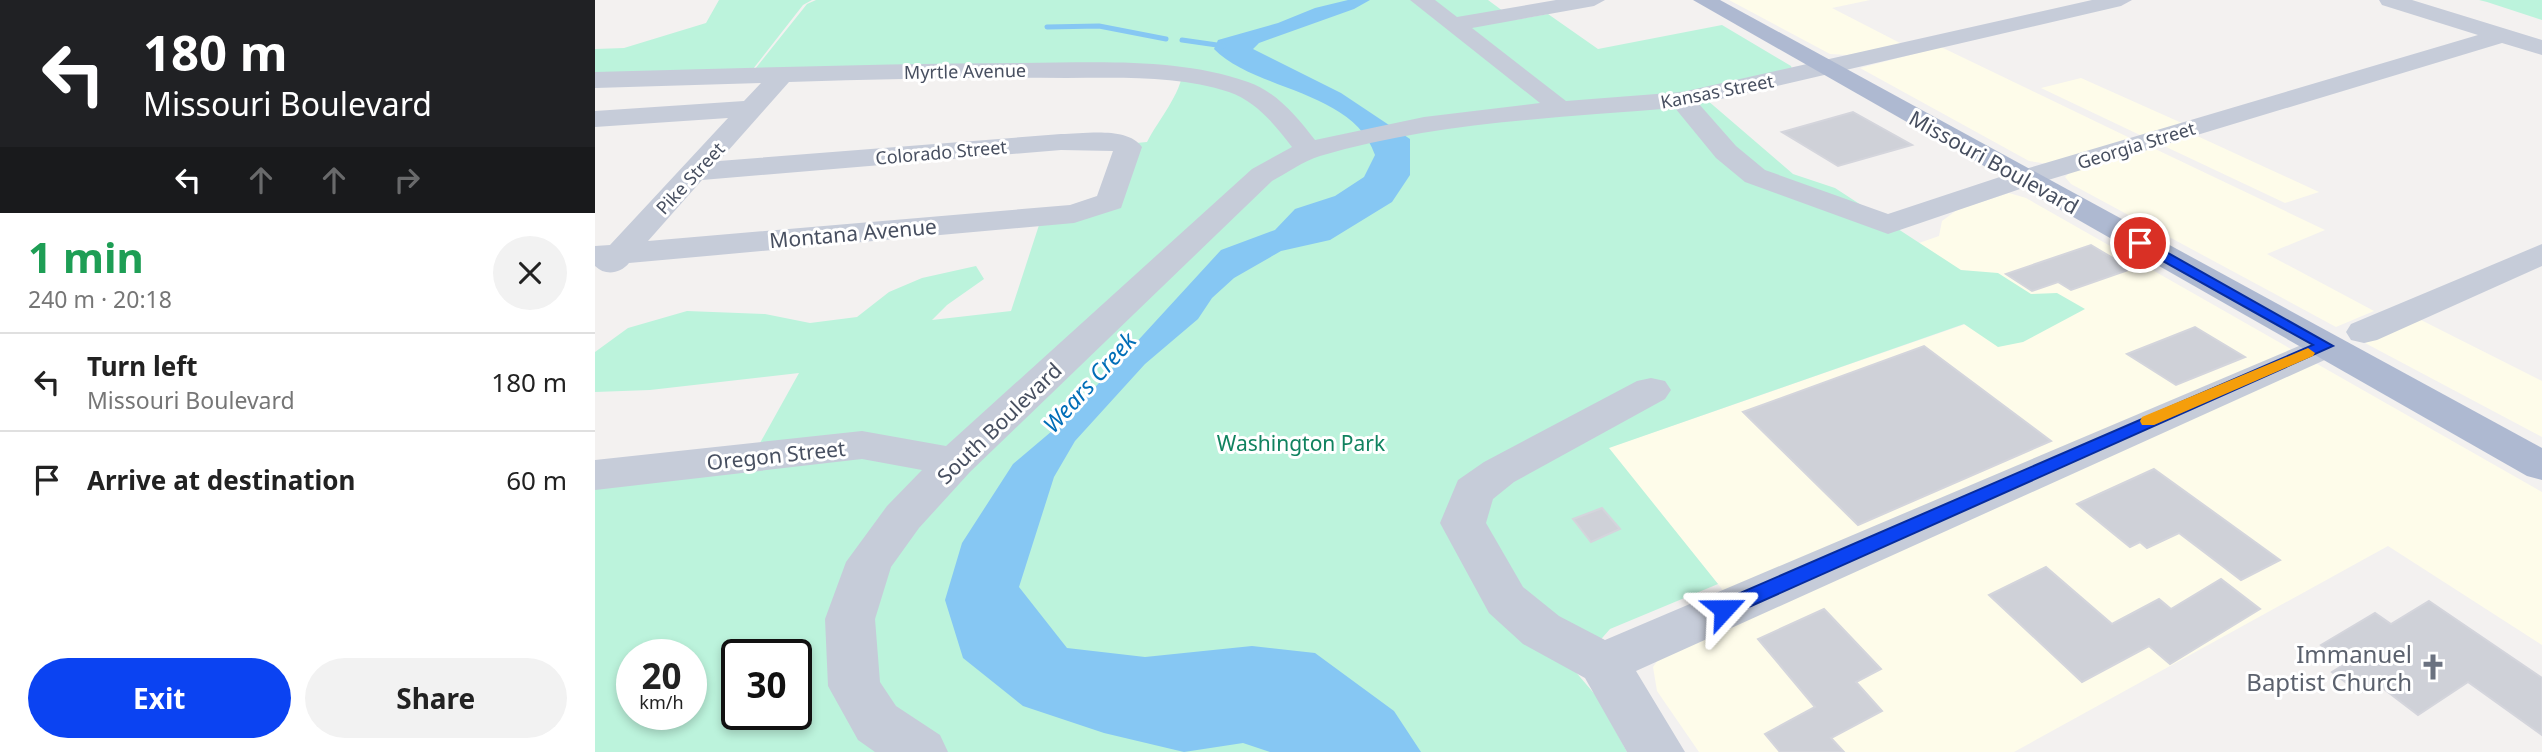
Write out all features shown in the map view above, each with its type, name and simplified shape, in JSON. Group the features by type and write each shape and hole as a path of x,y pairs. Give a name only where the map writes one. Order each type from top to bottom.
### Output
{"main road":[{"name":"Missouri Boulevard","path":"1704,0 2025,178 2345,339 2542,466"}],"street":[{"path":"1421,0 1553,101 1556,110"},
{"path":"1454,24 1594,0"},
{"path":"2060,0 2083,9"},
{"name":"Kansas Street","path":"1324,147 1425,125 1556,110 1682,100 2121,0"},
{"path":"2390,0 2542,48"},
{"name":"Georgia Street","path":"1682,100 1726,152 1755,176 1888,225 2025,178 2501,36"},
{"name":"Myrtle Avenue","path":"595,80 988,69 1072,70 1201,78 1241,88 1268,104 1324,147"},
{"name":"Pike Street","path":"595,280 607,255 697,172 783,74"},
{"path":"595,119 755,108"},
{"name":"Colorado Street","path":"697,172 1062,142 1115,142 1128,148 1110,202"},
{"name":"South Boulevard","path":"920,752 877,723 854,686 850,619 869,562 903,517 955,463 1262,174 1324,147"},
{"name":"Montana Avenue","path":"607,255 1074,214 1110,202"},
{"path":"1603,663 2542,254"},
{"path":"1651,390 1473,491 1463,523 1506,600 1541,630 1603,663 1657,752"},
{"name":"Oregon Street","path":"595,475 862,445 955,463"}],"shaded area":[{"path":"1729,0 1870,0 1832,8 1902,44 1847,55 1830,54"},
{"path":"1941,47 2132,139 2048,164 2029,161 1860,68"},
{"path":"2081,78 2184,124 2142,136 2041,88"},
{"path":"2195,135 2319,192 2285,203 2162,145"},
{"path":"2151,147 2325,230 2267,254 2374,311 2336,327 2071,184 2065,177 2070,172"},
{"path":"2009,193 2026,198 2542,492 2542,645 2388,546 2014,752 1699,752 1657,691 1653,667 1665,650 1743,615 1608,448 2015,307 1919,243 1939,236 1942,221 1957,210"},
{"path":"2419,319 2542,381 2542,437 2365,343"}],"green space":[{"path":"719,0 812,0 803,5 753,69 595,74 595,49 624,48 706,23"},
{"name":"Washington Park","path":"816,0 1488,0 1515,20 1548,14 1598,49 1722,25 1792,69 1707,100 1793,174 1835,188 1961,270 1998,273 2031,294 2057,293 2085,309 2023,342 1998,347 1964,324 1609,448 1718,584 1610,629 1574,670 1598,698 1627,752 595,752 595,489 745,470 799,373 650,390 595,392 595,352 628,328 687,311 765,314 810,323 857,317 889,292 922,278 976,266 984,279 947,305 932,320 1011,311 1040,222 1099,210 1136,143 1147,142 1174,97 1183,70 755,69 807,4"},
{"path":"2479,0 2542,0 2542,20 2487,2"}],"water":[{"path":"1348,0 1370,0 1354,9 1259,43 1253,49 1341,93 1410,139 1410,175 1392,202 1330,240 1281,251 1234,278 1212,298 1198,319 1145,364 1075,441 1054,477 1019,587 1067,648 1145,657 1252,646 1315,653 1394,711 1421,752 1270,752 1243,743 1184,752 1104,733 1023,706 963,658 945,600 962,543 1013,464 1065,420 1221,250 1275,230 1295,209 1335,196 1364,177 1375,155 1363,134 1346,117 1302,93 1253,74 1214,49 1218,40"}],"building":[{"path":"1853,112 1912,145 1838,166 1782,132"},
{"path":"2091,245 2131,269 2071,290 2058,282 2032,291 2006,274"},
{"path":"2195,327 2245,357 2176,385 2127,354"},
{"path":"1924,346 2051,441 1858,525 1743,412"},
{"path":"2154,469 2280,560 2241,580 2179,533 2147,548 2140,542 2130,547 2077,504"},
{"path":"1602,508 1620,529 1591,542 1573,519"},
{"path":"2046,567 2112,624 2159,599 2171,609 2221,579 2260,609 2170,664 2149,646 2082,682 1989,595"},
{"name":"Immanuel Baptist Church","path":"2429,601 2542,678 2542,735 2468,682 2418,715 2376,683 2360,693 2332,672 2346,663 2321,645 2375,613 2391,624"},
{"path":"1824,609 1881,669 1856,682 1882,711 1831,738 1844,752 1780,752 1765,734 1815,707 1758,639"}],"waterway":[{"path":"1047,27 1099,26 1166,39"},
{"path":"1182,40 1224,46"}],"slow traffic":[{"path":"2148,421 2308,353"}],"place":[{"name":"Immanuel Baptist Church","path":"2433,667"}],"route":[{"path":"1724,609 2173,410 2325,346 2140,243"}],"water label":[{"name":"Wears Creek","path":"1089,382"}]}
